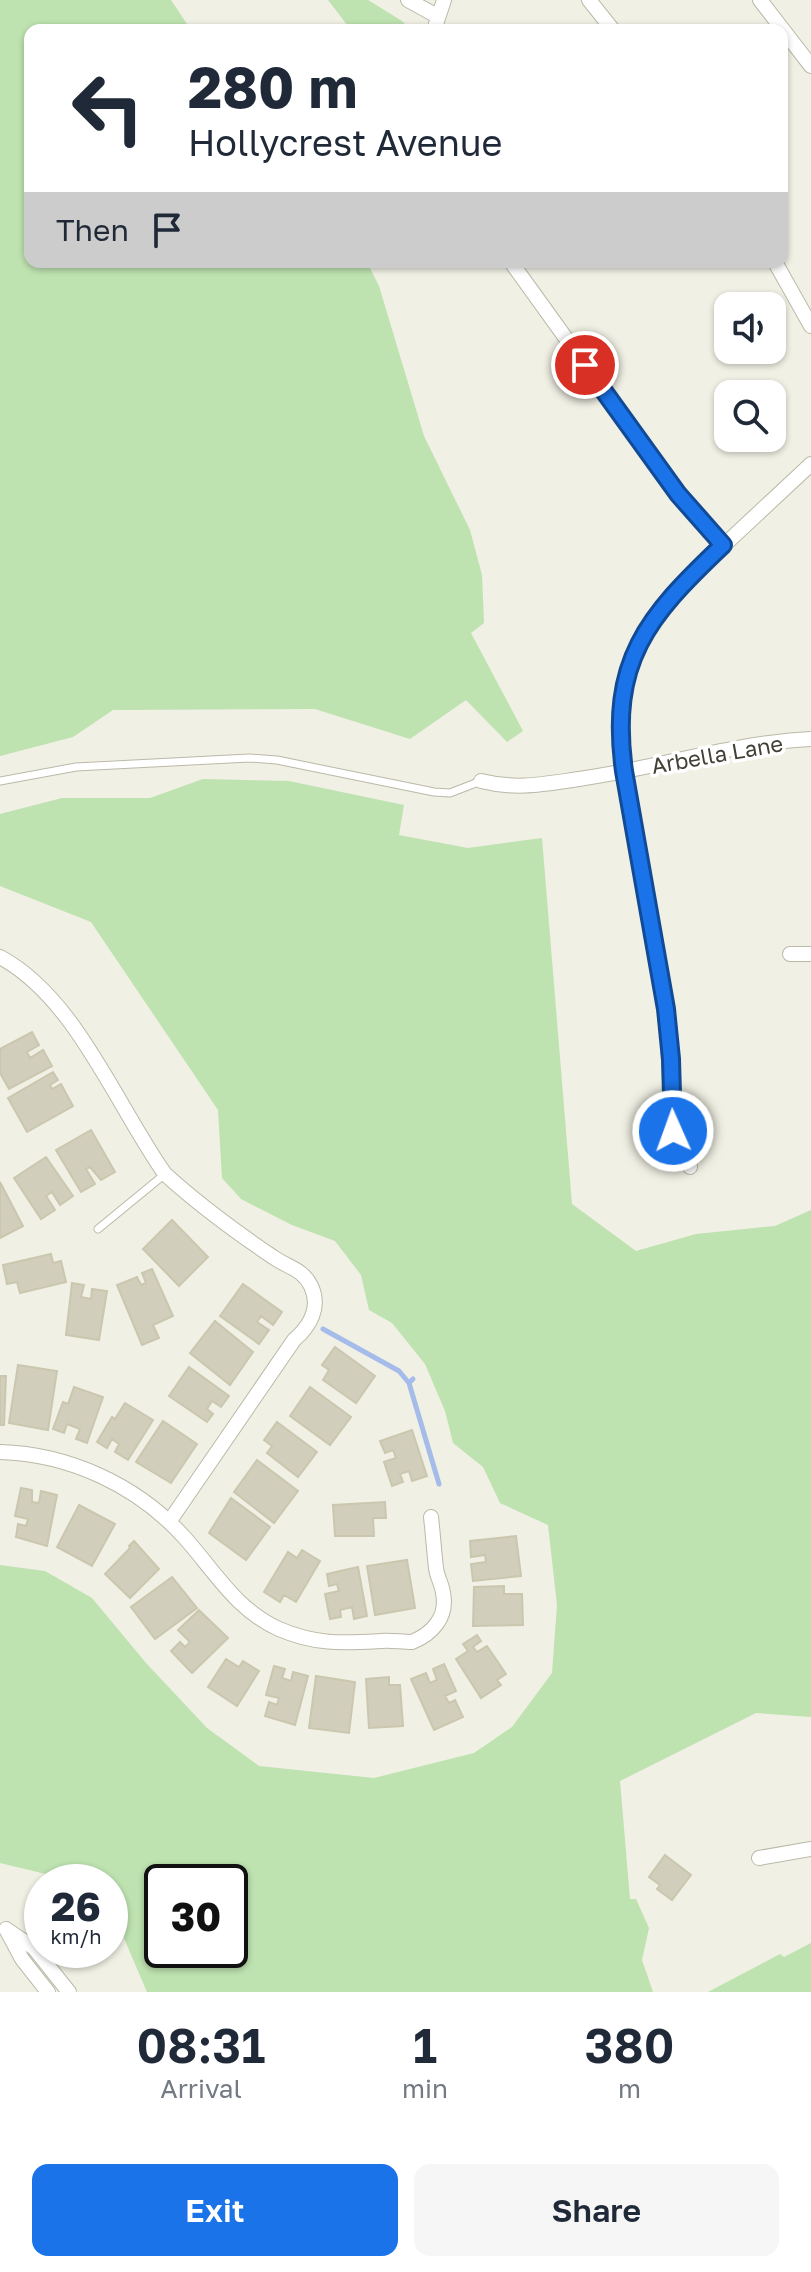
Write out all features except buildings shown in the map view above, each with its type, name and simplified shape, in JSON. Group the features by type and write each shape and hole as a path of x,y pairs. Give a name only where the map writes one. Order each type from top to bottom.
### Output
{"street":[{"path":"408,0 436,23 444,0"},
{"path":"589,0 608,24"},
{"path":"760,0 779,24"},
{"path":"788,36 811,66"},
{"path":"515,268 678,494 723,545"},
{"path":"778,268 811,326"},
{"path":"690,1167 673,1131 666,1009 624,771 620,740 625,683 634,657 660,609 677,589 811,464"},
{"name":"Arbella Lane","path":"481,781 522,788 624,771 740,746 811,739"},
{"path":"790,954 811,954"},
{"path":"0,957 40,987 70,1021 165,1174 276,1260 301,1273 310,1283 315,1307 306,1330 294,1340 169,1522"},
{"path":"0,1452 35,1455 94,1472 130,1492 169,1522 222,1584 257,1617 277,1629 301,1637 351,1644 384,1640 412,1642 434,1628 444,1605 436,1573 431,1517"},
{"path":"759,1858 811,1849"},
{"path":"3,1925 24,1941"},
{"path":"3,1925 48,1992"},
{"path":"34,1974 40,1968"},
{"path":"51,1968 69,1992"}],"lane":[{"path":"0,781 76,767 249,758 277,760 434,792 450,793 481,781"},
{"path":"98,1229 165,1174"}],"green space":[{"path":"0,0 171,0 187,24 24,24 24,268 370,268 379,286 424,436 470,530 482,575 484,623 471,633 523,731 507,742 466,700 410,739 315,709 113,710 73,737 0,756"},
{"path":"328,0 368,0 405,24 346,24"},
{"path":"203,779 289,781 404,805 399,835 468,848 542,838 572,1204 636,1251 696,1234 775,1226 811,1210 811,1717 756,1713 620,1781 630,1899 636,1899 649,1928 642,1960 653,1992 147,1992 128,1948 128,1864 24,1864 24,1869 0,1863 0,1565 45,1571 92,1598 146,1663 207,1728 259,1766 374,1778 474,1753 512,1727 552,1673 557,1605 548,1525 500,1503 483,1467 453,1443 445,1411 425,1364 392,1323 369,1310 361,1275 335,1241 292,1225 241,1199 222,1178 218,1110 91,922 0,886 0,814 62,798 150,798"},
{"path":"811,1943 811,1992 708,1992 780,1954 784,1957"}],"waterway":[{"path":"323,1329 399,1371 409,1383 413,1379"},
{"path":"409,1383 439,1484"}],"route":[{"path":"585,365 678,494 723,545 677,589 645,632 625,683 621,713 624,771 666,1009 673,1131"}]}
